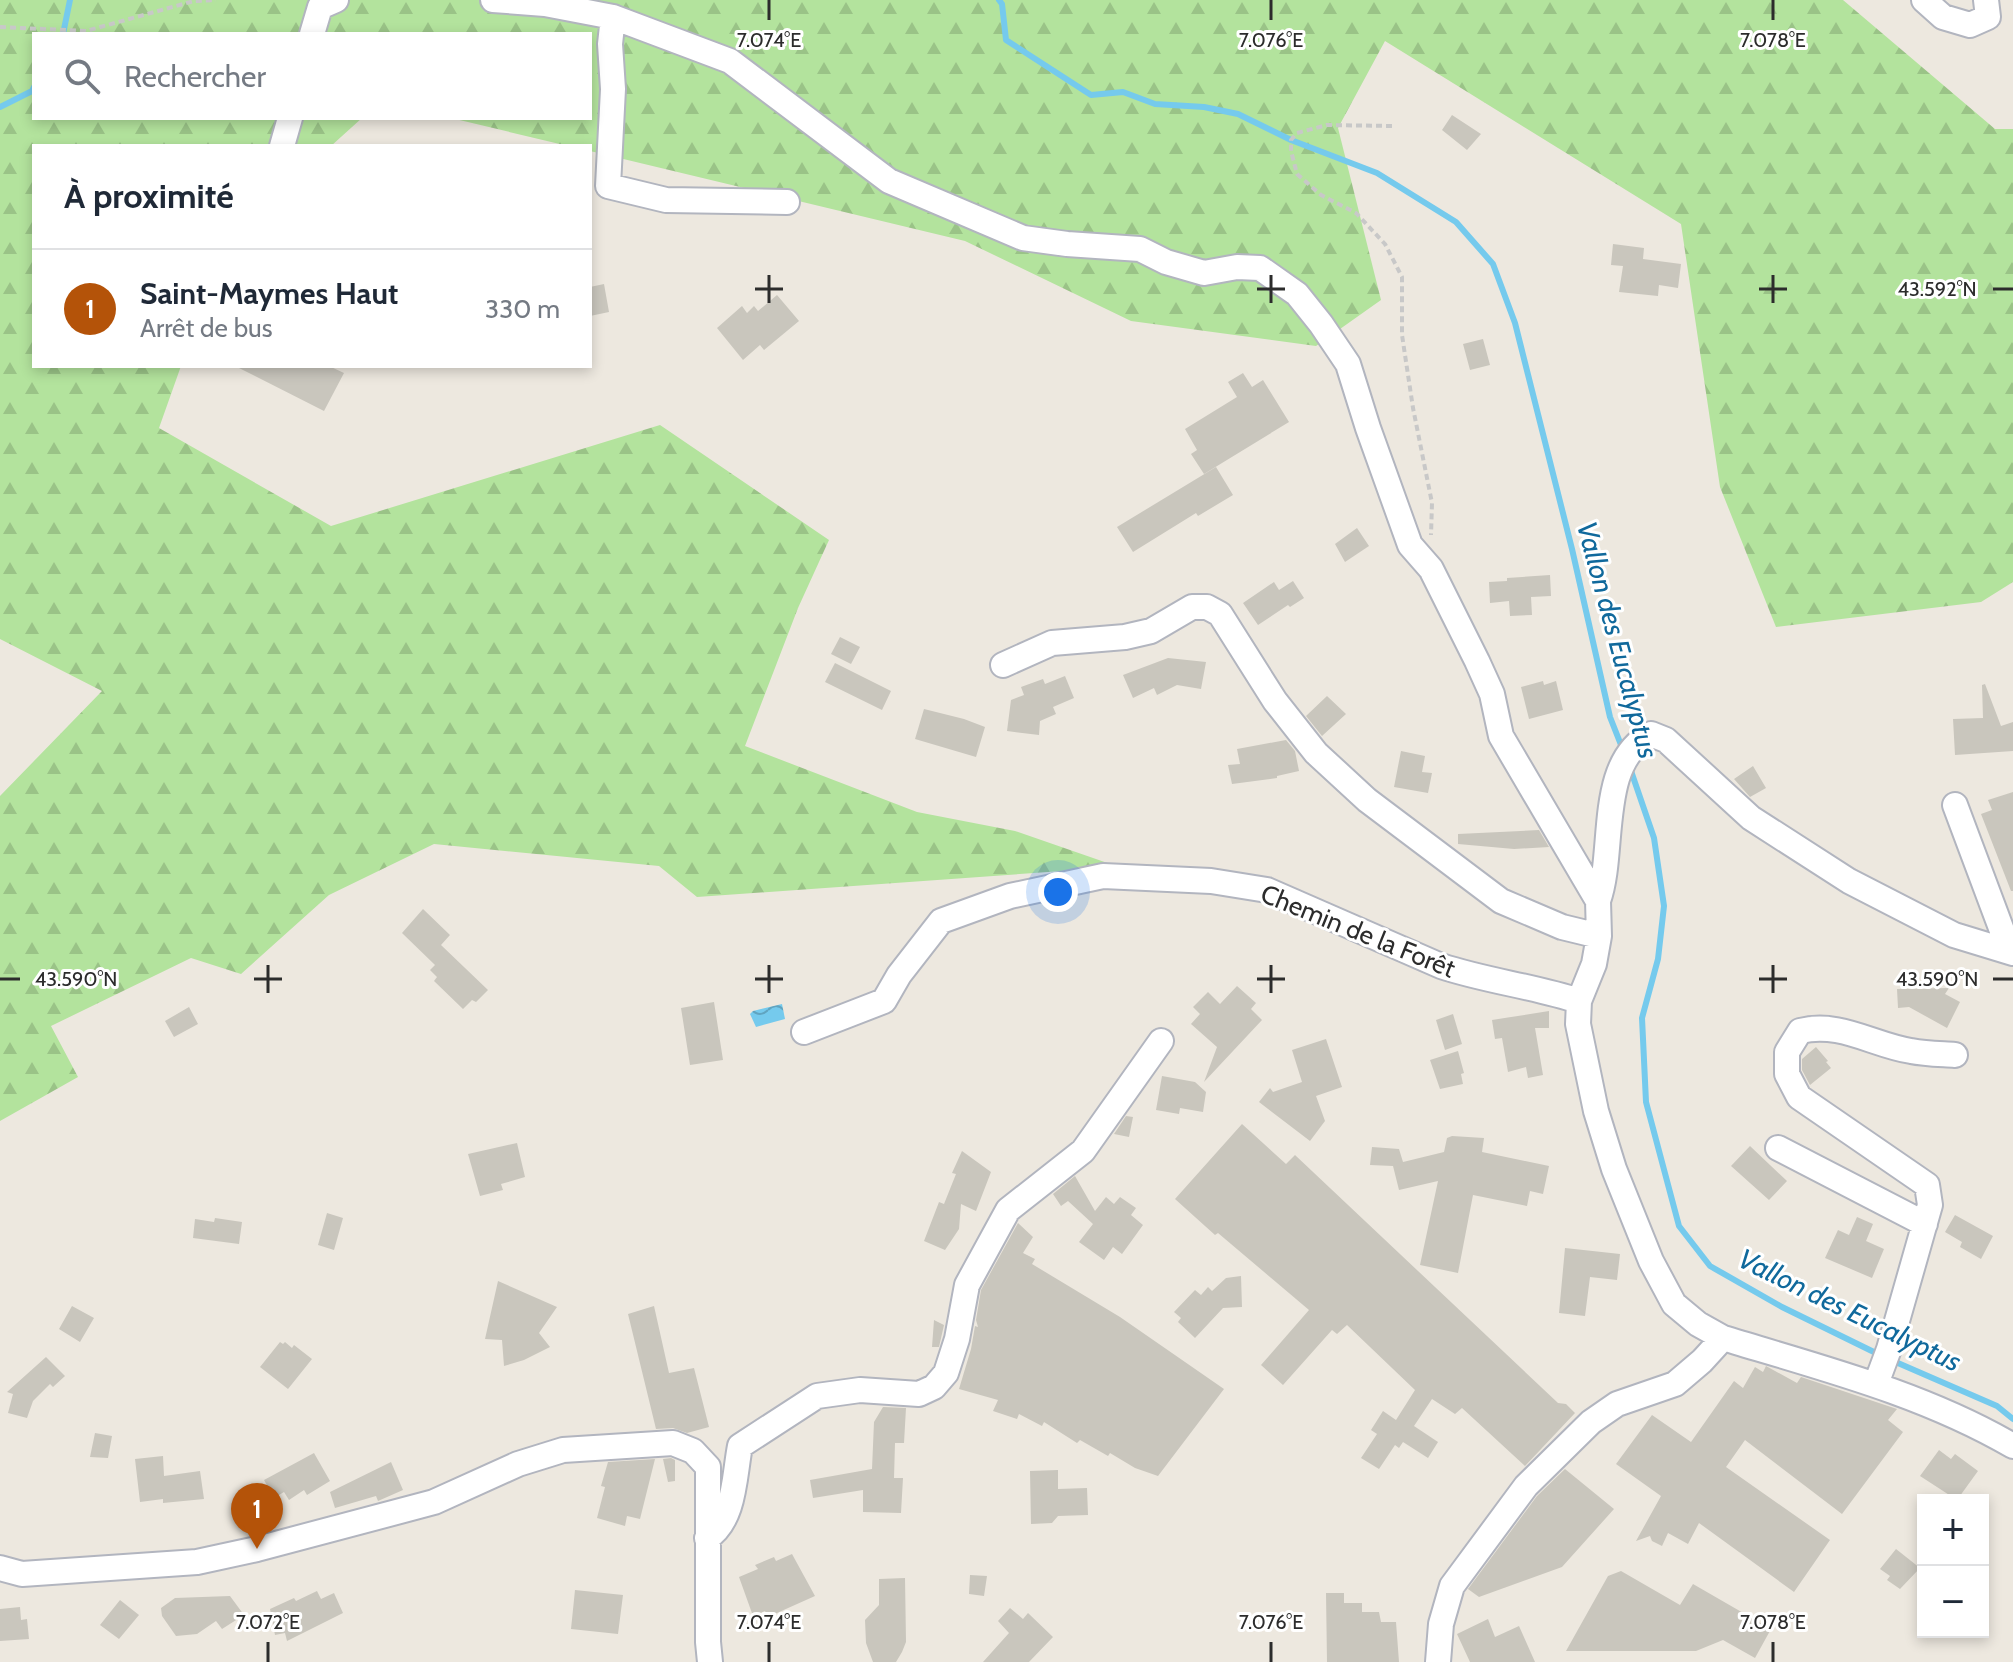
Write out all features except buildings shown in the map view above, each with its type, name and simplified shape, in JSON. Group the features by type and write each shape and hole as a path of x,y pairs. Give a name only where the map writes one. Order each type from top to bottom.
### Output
{"street":[{"path":"313,32 320,7 336,0"},
{"path":"493,0 545,4 613,17 730,61 889,181 1023,238 1140,249 1166,262 1204,273 1237,267 1260,268 1297,294 1348,364 1410,545 1431,569 1492,694 1501,736 1598,901"},
{"path":"1924,0 1943,17 1970,25 1988,17 1986,0"},
{"path":"613,17 608,186 666,200 787,202"},
{"path":"283,144 289,120"},
{"path":"1003,665 1052,643 1125,637 1151,631 1192,607 1207,607 1220,614 1275,701 1316,753 1367,800 1501,901 1562,927 1599,936"},
{"path":"2012,953 1954,935 1849,881 1751,818 1666,740 1651,734 1636,742 1619,770 1603,886 1598,901 1599,936 1594,964 1579,1001 1578,1024 1596,1111 1614,1169 1651,1261 1674,1304 1698,1324 1723,1338 1883,1366 2013,1446"},
{"path":"1955,805 2012,953"},
{"name":"Chemin de la Forêt","path":"804,1032 884,1001 899,975 941,921 1010,896 1103,876 1211,881 1267,890 1466,975 1529,986 1579,1001"},
{"path":"1883,1366 1930,1205 1927,1185 1799,1097 1787,1074 1787,1052 1800,1031 1816,1027 1834,1028 1909,1051 1955,1055"},
{"path":"707,1538 720,1529 728,1511 740,1446 817,1396 860,1390 919,1394 934,1387 946,1373 957,1339 967,1285 1008,1210 1083,1151 1161,1041"},
{"path":"1778,1148 1925,1224"},
{"path":"1438,1662 1441,1624 1452,1586 1526,1486 1591,1422 1617,1404 1675,1384 1723,1338"},
{"path":"0,1568 22,1574 197,1562 306,1537 434,1502 518,1464 563,1450 673,1443 693,1451 708,1467 710,1662"}],"path":[{"path":"0,27 86,31 194,1 216,0"},
{"path":"1392,126 1327,125 1297,133 1291,140 1291,151 1297,174 1321,195 1356,213 1385,244 1402,277 1402,335 1432,503 1431,569"}],"green space":[{"path":"0,0 1843,0 1995,129 2013,129 2013,582 1981,602 1776,627 1720,487 1681,224 1385,41 1338,128 1381,300 1316,346 1131,321 965,241 592,151 592,144 560,144 459,120 592,120 592,32 32,32 32,120 360,120 333,144 32,144 32,368 180,368 159,428 331,526 660,425 829,540 798,608 745,746 917,812 1015,831 1119,867 697,897 659,866 434,844 329,895 241,974 191,958 51,1026 78,1077 0,1121 0,796 102,691 0,639"}],"water":[{"path":"782,1004 785,1019 756,1027 750,1014 753,1011"}],"waterway":[{"name":"Vallon des Eucalyptus","path":"63,32 70,0"},
{"name":"Vallon des Eucalyptus","path":"999,0 1006,40 1091,95 1123,92 1155,104 1204,107 1238,114 1291,140 1377,173 1456,222 1493,264 1515,323 1572,549 1610,717 1623,750"},
{"name":"Vallon des Eucalyptus","path":"0,107 32,91"},
{"name":"Vallon des Eucalyptus","path":"1630,768 1654,838 1664,906 1658,959 1642,1018 1646,1102 1679,1226 1710,1266 1782,1307 1880,1355"},
{"name":"Vallon des Eucalyptus","path":"1891,1360 1997,1406 2013,1419"}],"place":[{"name":"Saint-Maymes Haut","path":"257,1549"}]}
